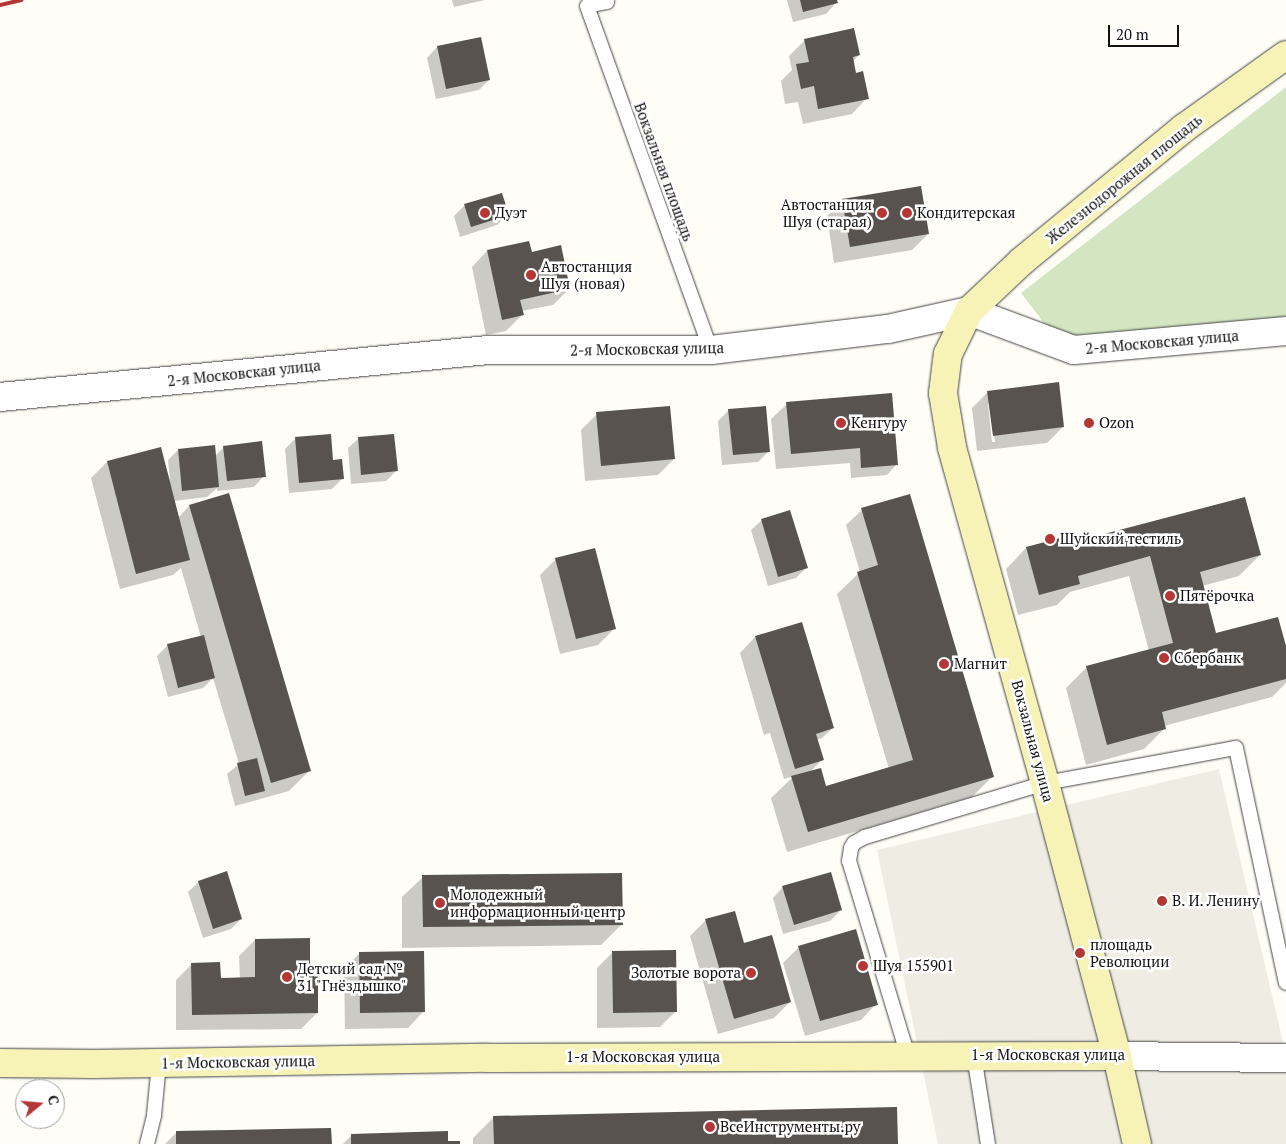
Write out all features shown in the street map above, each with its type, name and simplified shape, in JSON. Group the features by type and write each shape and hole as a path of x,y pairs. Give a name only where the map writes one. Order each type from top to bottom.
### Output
{"main road":[{"name":"Железнодорожная площадь","path":"969,311 1022,261 1184,128 1286,55"},
{"name":"Вокзальная улица","path":"969,311 948,354 944,393 951,438 1117,1056 1137,1144"},
{"name":"1-я Московская улица","path":"0,1063 158,1063 487,1058 1117,1056"}],"street":[{"name":"2-я Московская улица","path":"0,397 487,350 711,350 888,328 969,311 1074,350 1286,331"},
{"name":"1-я Московская улица","path":"1117,1056 1286,1058"}],"lane":[{"name":"Вокзальная площадь","path":"606,0 606,2 587,6 711,350"},
{"path":"908,1056 850,861 851,848 854,843 865,837 1045,783 1236,748 1286,983"},
{"path":"974,1055 988,1144"},
{"path":"148,1144 154,1115 158,1063"}],"green space":[{"path":"1286,87 1286,319 1055,337 1021,293"}],"shaded area":[{"name":"площадь Революции","path":"1219,769 1286,1055 1286,1144 938,1144 877,850"}],"building":[{"path":"800,0 837,0 838,3 803,12"},
{"path":"854,28 860,55 853,57 856,73 863,71 869,99 818,109 814,86 801,89 796,64 809,62 804,39"},
{"path":"481,37 490,80 446,89 437,46"},
{"path":"921,186 929,234 850,247 842,199"},
{"path":"502,193 509,215 471,227 464,204"},
{"path":"529,241 532,252 561,245 570,289 520,300 524,315 502,320 487,250"},
{"path":"1059,382 1064,427 993,436 987,391"},
{"name":"Кенгуру","path":"892,393 898,465 861,468 860,448 791,454 786,402"},
{"path":"670,406 675,459 601,466 596,412"},
{"path":"766,406 770,452 733,455 728,409"},
{"path":"331,434 333,460 342,459 344,479 299,483 295,437"},
{"path":"394,434 398,471 361,475 358,437"},
{"path":"262,441 266,477 227,481 223,446"},
{"path":"215,445 219,487 182,491 178,449"},
{"path":"161,447 190,560 136,574 107,461"},
{"path":"229,493 311,771 271,783 189,505"},
{"path":"910,494 994,777 808,832 791,776 821,768 826,786 913,760 857,572 878,565 861,508"},
{"path":"1245,497 1261,555 1200,572 1216,633 1278,617 1286,646 1286,679 1162,712 1166,729 1107,745 1086,666 1173,643 1150,556 1078,576 1080,584 1039,595 1026,547 1064,537 1066,544"},
{"path":"790,510 808,568 778,577 761,519"},
{"path":"595,548 616,629 576,639 555,558"},
{"path":"802,622 834,728 816,734 824,760 795,769 755,636"},
{"path":"204,635 215,678 178,688 167,644"},
{"path":"257,758 265,791 245,796 237,763"},
{"path":"227,871 242,919 213,929 198,881"},
{"path":"831,872 842,910 794,925 782,886"},
{"path":"622,873 623,925 423,927 422,875"},
{"name":"Золотые ворота","path":"735,911 744,943 772,935 791,1002 734,1019 705,919"},
{"path":"856,929 878,1005 820,1021 798,946"},
{"name":"Детский сад № 31 \"Гнёздышко\"","path":"310,938 310,976 318,976 318,1013 192,1015 191,963 220,962 221,978 255,977 255,939"},
{"path":"676,950 677,1012 613,1013 612,951"},
{"path":"424,951 425,1012 360,1013 359,952"},
{"path":"897,1107 898,1144 494,1144 493,1116"},
{"path":"331,1128 332,1144 176,1144 176,1131"},
{"path":"448,1131 448,1141 460,1141 460,1144 351,1144 351,1134"}],"railway":[{"path":"0,5 21,0"}],"place":[{"name":"Дуэт","path":"485,213"},
{"name":"Автостанция Шуя (старая)","path":"882,213"},
{"name":"Кондитерская","path":"907,213"},
{"name":"Автостанция Шуя (новая)","path":"531,275"},
{"name":"Кенгуру","path":"841,423"},
{"name":"Ozon","path":"1089,423"},
{"name":"Шуйский тестиль","path":"1050,539"},
{"name":"Пятёрочка","path":"1170,596"},
{"name":"Сбербанк","path":"1164,658"},
{"name":"Магнит","path":"944,664"},
{"name":"В. И. Ленину","path":"1162,901"},
{"name":"Молодежный информационный центр","path":"440,903"},
{"name":"площадь Революции","path":"1080,953"},
{"name":"Шуя 155901","path":"863,966"},
{"name":"Золотые ворота","path":"751,973"},
{"name":"Детский сад № 31 \"Гнёздышко\"","path":"287,977"},
{"name":"ВсеИнструменты.ру","path":"710,1127"}]}
